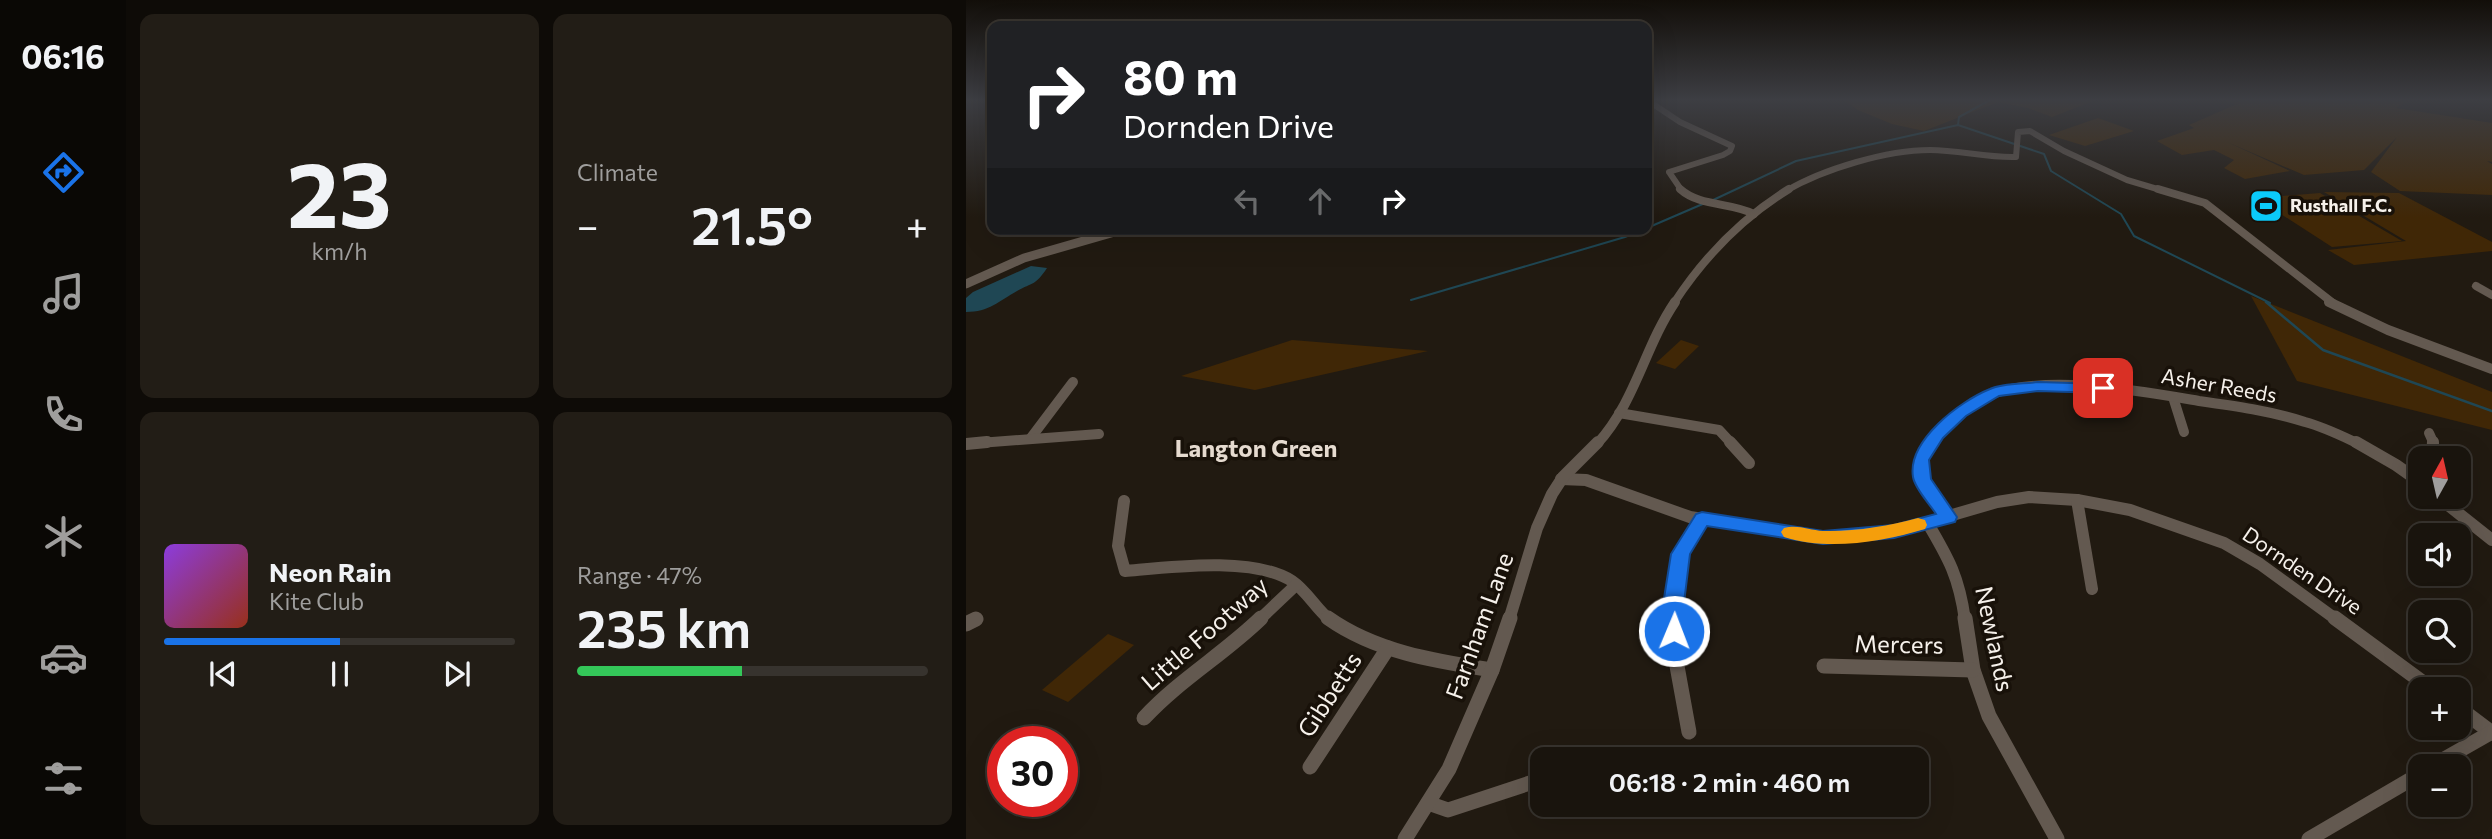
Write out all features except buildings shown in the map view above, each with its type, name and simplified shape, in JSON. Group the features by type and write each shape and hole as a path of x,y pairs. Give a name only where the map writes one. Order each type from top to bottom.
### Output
{"street":[{"path":"1717,139 1732,146 1730,151 1674,169 1669,173 1671,181 1685,194 1718,205 1748,210 1754,214"},
{"name":"Farnham Lane","path":"1405,839 1449,769 1492,670 1530,559 1532,541 1561,479 1606,435 1639,380 1669,310 1716,250 1754,214 1790,188 1895,155 1930,150 1997,159 2015,157 2018,139"},
{"name":"Farnham Lane","path":"2044,139 2127,180 2205,203 2326,300 2388,330 2492,369"},
{"path":"966,284 1024,258 1104,235"},
{"path":"2476,286 2492,295"},
{"path":"1030,439 1073,382"},
{"name":"Asher Reeds","path":"1948,517 1922,480 1921,460 1937,435 1960,412 1995,392 2038,387 2103,388 2255,410 2316,425 2378,452 2408,472"},
{"path":"2173,397 2184,432"},
{"path":"1619,413 1719,430 1749,463"},
{"path":"2429,433 2434,446"},
{"path":"966,444 1099,434"},
{"path":"2403,468 2408,466"},
{"name":"Dornden Drive","path":"1561,479 1586,480 1632,498 1702,519 1823,537 1894,531 1997,502 2029,498 2077,500 2130,510 2224,543 2302,592 2416,677"},
{"path":"2077,500 2092,589"},
{"path":"1124,501 1118,546 1125,571 1213,565 1287,577 1328,619 1388,648 1422,659 1492,670"},
{"path":"2453,509 2492,540"},
{"path":"1689,732 1677,669 1672,611 1681,554 1702,519"},
{"name":"Newlands","path":"1927,522 1951,562 1960,586 1973,670 1989,716 2057,839"},
{"name":"Little Footway","path":"1144,718 1165,695 1237,641 1296,585"},
{"name":"Gibbetts","path":"1310,767 1388,648"},
{"name":"Mercers","path":"1824,666 1973,670"},
{"path":"2453,754 2492,732 2471,717"},
{"path":"2309,839 2408,781"},
{"path":"1427,803 1448,810 1530,783"}],"shaded area":[{"path":"2063,139 2107,139 2085,146"},
{"path":"2395,139 2364,170 2304,175 2227,142 2290,171 2245,179 2224,168 2234,160 2214,150 2182,155 2157,141"},
{"path":"2395,139 2492,139 2492,162 2487,161 2492,164 2492,195 2400,191 2371,172"},
{"path":"2324,192 2399,193 2492,242 2492,251 2354,265 2328,250 2406,241"},
{"path":"2320,193 2402,241 2332,247 2256,198"},
{"path":"2251,296 2492,392 2492,430 2297,381"},
{"path":"1292,340 1428,351 1255,390 1181,376"},
{"path":"1681,340 1699,346 1675,369 1656,363"},
{"path":"1108,634 1134,645 1068,702 1042,690"}],"water":[{"path":"1031,266 1047,268 1034,283 993,305 966,312 966,298 973,292"}],"waterway":[{"path":"1711,201 1796,161 1894,139"},
{"path":"2000,139 2044,154 2051,171 2121,214 2134,236 2270,303"},
{"path":"1652,226 1705,203"},
{"path":"1411,300 1630,235"},
{"path":"2266,302 2323,350 2492,411"}],"slow traffic":[{"path":"1791,532 1823,537 1894,531 1918,525"}],"place":[{"name":"Rusthall F.C.","path":"2266,206"}],"district":[{"name":"Langton Green","path":"1256,449"}],"route":[{"path":"1674,631 1672,611 1681,554 1702,519 1823,537 1894,531 1948,517 1922,480 1921,460 1937,435 1960,412 1995,392 2038,387 2103,388"}]}
